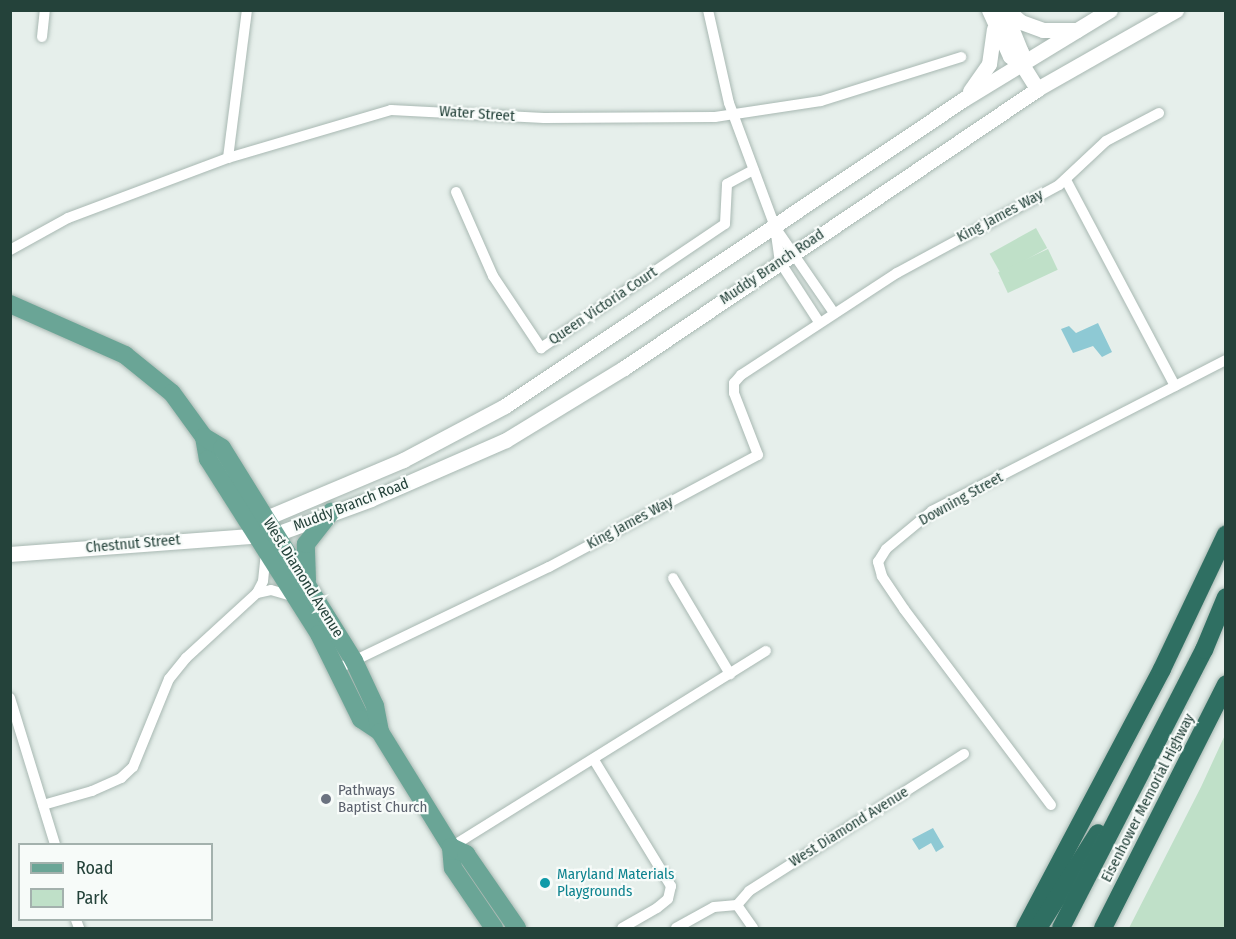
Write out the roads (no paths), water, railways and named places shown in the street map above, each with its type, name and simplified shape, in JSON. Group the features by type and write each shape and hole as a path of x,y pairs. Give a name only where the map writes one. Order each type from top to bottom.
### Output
{"highway":[{"path":"1024,928 1162,669 1226,534"},
{"path":"1061,928 1226,597"},
{"name":"Eisenhower Memorial Highway","path":"1103,928 1226,684"},
{"path":"1038,928 1158,737"},
{"path":"1114,928 1132,871"}],"main road":[{"name":"Muddy Branch Road","path":"266,518 467,429 775,227 964,99 1110,10"},
{"name":"Muddy Branch Road","path":"255,534 276,534 438,471 532,426 1037,89 1176,10"},
{"path":"998,13 1043,30 1077,30"},
{"path":"998,13 1010,56 1021,63 1037,89"},
{"path":"964,99 989,64 996,40 998,13"},
{"name":"West Diamond Avenue","path":"10,304 125,355 172,393 204,436 222,448 276,534 361,719 380,732"},
{"name":"West Diamond Avenue","path":"204,436 208,459 266,554 301,591 354,661 375,706 380,732 452,847 453,868 494,928"},
{"path":"301,591 306,544 331,512"},
{"path":"255,534 266,518"},
{"name":"Chestnut Street","path":"10,554 255,534"},
{"name":"West Diamond Avenue","path":"452,847 466,854 518,928"}],"street":[{"path":"42,37 45,10"},
{"path":"228,158 247,10"},
{"path":"708,10 733,115 775,227 780,262 819,322"},
{"name":"Water Street","path":"10,250 68,218 228,158 391,110 631,119 733,115 821,100 961,57"},
{"name":"King James Way","path":"337,669 549,567 758,455 734,393 734,383 819,322 942,247 1066,180 1082,160 1106,141 1159,113"},
{"name":"Queen Victoria Court","path":"456,192 494,276 541,348 725,224 727,184 753,170"},
{"path":"1066,180 1175,386"},
{"path":"775,227 834,313"},
{"name":"Downing Street","path":"1051,805 904,609 882,576 878,562 886,549 932,512 1226,360"},
{"path":"43,804 92,791 121,778 133,767 176,668 257,593 263,582 266,554"},
{"path":"673,578 730,674"},
{"path":"257,593 271,590 301,591"},
{"path":"452,847 766,651"},
{"path":"10,698 55,843"},
{"name":"West Diamond Avenue","path":"737,905 749,891 964,754"},
{"path":"594,760 671,885 668,899 622,928"},
{"path":"676,928 714,907 737,905 753,928"}],"water":[{"path":"1098,323 1112,352 1102,357 1093,346 1073,353 1061,329 1069,326 1076,333"},
{"path":"933,828 944,847 936,852 931,843 919,850 912,839"}],"place":[{"name":"Pathways Baptist Church","path":"326,799"},
{"name":"Maryland Materials Playgrounds","path":"545,883"}]}
